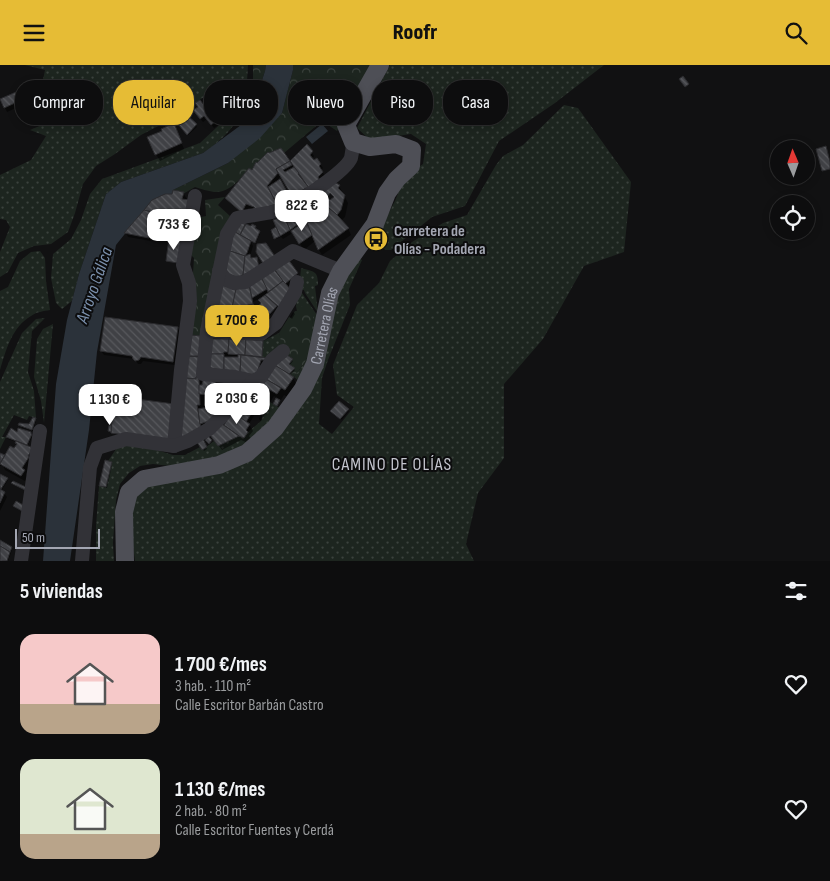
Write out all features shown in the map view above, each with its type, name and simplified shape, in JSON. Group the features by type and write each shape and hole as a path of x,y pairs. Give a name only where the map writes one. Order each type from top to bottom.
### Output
{"main road":[{"path":"353,142 346,125 380,65"},
{"name":"Carretera Olías","path":"125,561 124,512 129,491 144,479 219,465 247,453 275,428 302,389 315,364 330,293 341,271 375,224 387,193 397,179 411,166 412,150 396,144 370,147 353,142"}],"street":[{"path":"253,381 236,377 203,375 207,331 227,234 237,218 275,212 286,208 314,191 342,169 350,159 353,142"},
{"path":"174,446 190,301 189,283 183,265 196,196"},
{"path":"219,271 225,279 234,283 246,282 293,251 341,271"},
{"path":"207,331 261,334 276,323 295,292 297,282"},
{"path":"84,557 90,467 97,448 126,439 174,446 188,441 209,429 253,381 261,377 272,360 283,351"},
{"path":"21,561 40,431"}],"green space":[{"path":"25,65 248,65 247,80 204,80 204,97 194,104 194,80 113,80 113,125 160,125 141,135 96,166 83,184 68,232 51,244 34,246 18,253 8,272 0,277 0,252 10,227 6,220 0,219 0,175 31,160 46,136 30,130 42,125 103,125 103,80 43,80 45,70"},
{"path":"253,65 266,65 262,80 253,80"},
{"path":"293,65 373,65 362,85 362,80 290,80"},
{"path":"390,65 604,65 555,103 499,141 465,206 432,217 391,250 385,250 380,242 378,233 395,201 405,176 423,164 426,144 411,134 370,140 357,128 359,125 362,125 362,118 372,99 372,125 433,125 433,80 382,80"},
{"path":"288,90 288,125 317,125 284,153 256,163 252,170 249,168 230,188 214,192 195,187 183,194 184,192 173,190 228,163 269,125 278,125 278,117 282,113"},
{"path":"564,105 578,108 631,182 624,252 584,266 543,339 504,384 504,458 478,493 466,544 474,561 135,561 130,523 135,499 145,488 263,450 332,311 343,278 358,258 362,260 349,289 350,305 322,378 319,424 332,434 354,407 337,395 333,365 357,305 379,283 390,261 412,242 443,223 467,215 503,156 523,145"},
{"path":"219,125 233,125 212,147 203,153 121,182 106,194 79,274 72,301 62,309 56,303 51,278 53,254 71,239 81,220 90,194 102,179 200,143"},
{"path":"328,125 340,125 337,131"},
{"path":"225,197 218,205 230,216 203,336 189,335 194,258 188,252 196,218 206,216 205,200"},
{"path":"40,251 45,258 50,310 33,315 19,326 14,333 0,370 0,291 8,287 20,261 31,252"},
{"path":"301,268 316,274 318,285 315,286 318,313 304,290 299,290"},
{"path":"298,293 302,293 317,315 314,356 299,381 294,377 305,362 309,352 313,316 297,312"},
{"path":"304,305 310,308 313,316 312,335 309,353 294,377 289,374 294,368 289,364 293,359 284,353 279,333 289,317 291,318 295,311"},
{"path":"45,318 32,331 28,372 34,391 36,418 29,416 27,420 14,415 2,437 6,437 0,449 0,382 22,333 36,319"},
{"path":"53,324 44,423 41,401 34,377 37,339 43,329"},
{"path":"279,333 283,345 269,358 262,357 263,341"},
{"path":"265,399 283,410 244,450 178,467 153,464 140,466 129,473 120,484 116,500 113,543 114,561 96,561 99,486 106,487 112,462 108,461 118,446 140,445 173,455 185,455 200,447 202,450 214,441 219,446 239,436 244,437 261,421 263,413 268,406"}],"water":[{"path":"266,65 293,65 290,80 288,80 288,90 282,113 278,118 278,80 262,80"},
{"name":"Arroyo Gálica","path":"241,125 271,125 260,138 228,163 173,190 172,194 165,194 152,200 116,245 97,352 89,430 70,561 43,561 56,384 67,320 79,274 106,194 121,182 203,153"},
{"path":"321,125 328,131 312,144 306,137"}],"building":[{"path":"683,76 689,84 685,87 679,79"},
{"path":"15,92 15,103 4,108 0,99"},
{"path":"200,100 203,104 204,116 200,119 194,111 198,107 195,103"},
{"path":"194,121 197,124 187,135 179,125 194,125"},
{"path":"175,125 182,143 155,155 147,137 162,131 161,129"},
{"path":"307,144 313,151 310,155 314,160 317,158 323,172 318,177 319,179 309,188 290,161"},
{"path":"826,146 830,169 822,171 816,149"},
{"path":"281,148 290,161 276,169 278,173 267,186 277,204 256,210 254,207 246,204 242,212 240,211 225,198 249,168 252,170 256,162 268,152"},
{"path":"290,161 292,165 283,170 285,172 294,167 309,188 292,196 276,169"},
{"path":"280,179 290,197 277,204 268,187"},
{"path":"332,181 340,185 338,188 345,195 341,210 337,215 315,196","holes":["330,193 334,197 330,200 327,197"]},
{"path":"173,190 184,192 182,199 189,200 187,210 180,209 178,224 151,219 152,212 144,210 152,200 165,194 172,194"},
{"path":"315,196 349,228 318,250 300,206"},
{"path":"300,206 305,219 290,230 284,216"},
{"path":"144,210 152,212 149,238 124,233"},
{"path":"284,216 290,230 280,236 273,220"},
{"path":"305,219 312,235 299,244 291,231"},
{"path":"243,221 246,222 240,235 235,232"},
{"path":"246,224 256,226 255,228 260,231 255,243 240,235"},
{"path":"276,227 280,236 274,239 271,230"},
{"path":"235,232 251,241 245,256 227,250"},
{"path":"169,238 181,240 178,263 166,261"},
{"path":"266,243 276,258 264,265 256,252 257,244"},
{"path":"227,250 245,256 243,275 234,279 228,275 224,265"},
{"path":"250,254 251,258 257,257 259,268 243,275 245,256"},
{"path":"288,259 298,273 285,284 275,270"},
{"path":"273,268 283,281 268,292 261,277"},
{"path":"261,277 267,289 252,298 249,284"},
{"path":"283,281 293,292 279,307 265,295"},
{"path":"221,285 236,289 232,309 216,306"},
{"path":"249,285 253,304 232,308 236,289"},
{"path":"265,295 277,306 267,317 257,308 261,303 258,300"},
{"path":"253,304 269,319 256,329 244,330 241,312 252,309 250,306"},
{"path":"226,308 240,310 233,313 235,316 225,314"},
{"path":"105,317 178,327 173,362 141,357 135,361 132,356 100,351"},
{"path":"230,318 242,318 244,330 229,329"},
{"path":"189,335 202,336 199,356 188,356"},
{"path":"210,339 229,339 228,352 208,354"},
{"path":"229,339 246,339 245,355 228,354"},
{"path":"246,339 263,341 262,357 245,355"},
{"path":"284,353 293,359 289,364 295,368 289,374 274,365"},
{"path":"208,354 224,354 224,371 207,367"},
{"path":"238,354 241,355 240,372 224,371 224,357 238,357"},
{"path":"241,355 266,358 261,360 256,376 240,372"},
{"path":"186,356 200,357 198,377 196,379 185,378"},
{"path":"273,364 294,377 285,390 264,378"},
{"path":"196,377 199,380 200,405 197,405 201,429 184,438 178,435 185,378 196,379"},
{"path":"264,378 281,388 277,394 270,390 265,399 255,392"},
{"path":"205,379 216,380 214,390 210,395 199,394 199,385 202,385"},
{"path":"237,381 242,386 227,401 218,393 229,382 232,386"},
{"path":"214,390 227,401 218,412 207,402"},
{"path":"251,390 265,399 268,406 263,415 242,401"},
{"path":"114,396 174,404 170,441 111,433"},
{"path":"276,398 280,400 277,406 273,404"},
{"path":"242,401 254,409 246,422 231,412"},
{"path":"339,401 349,409 340,419 330,411"},
{"path":"208,407 216,416 200,424 198,409"},
{"path":"232,412 250,424 244,438 224,425"},
{"path":"33,417 36,418 32,430 18,425 19,423 29,424"},
{"path":"112,418 111,432 108,431"},
{"path":"222,424 239,436 218,446 210,435"},
{"path":"11,428 17,432 18,428 31,432 32,434 27,445 6,437"},
{"path":"208,436 212,440 209,444 205,440"},
{"path":"203,439 207,447 202,450 197,442"},
{"path":"16,441 33,448 22,468 25,470 21,476 0,464 10,446 14,448 17,444 15,443"},
{"path":"0,453 5,455 0,463"},
{"path":"105,460 112,462 106,487 99,486"},
{"path":"0,474 8,478 1,489 0,488"},
{"path":"13,481 30,489 29,492 11,483"},
{"path":"0,489 5,492 0,503"},
{"path":"16,501 25,506 24,512 13,506"},
{"path":"0,540 12,547 10,552 0,546"},
{"path":"0,546 10,552 7,561 0,561"}],"place":[{"name":"Carretera de Olías - Podadera","path":"376,239"}],"district":[{"name":"CAMINO DE OLÍAS","path":"392,464"}]}
